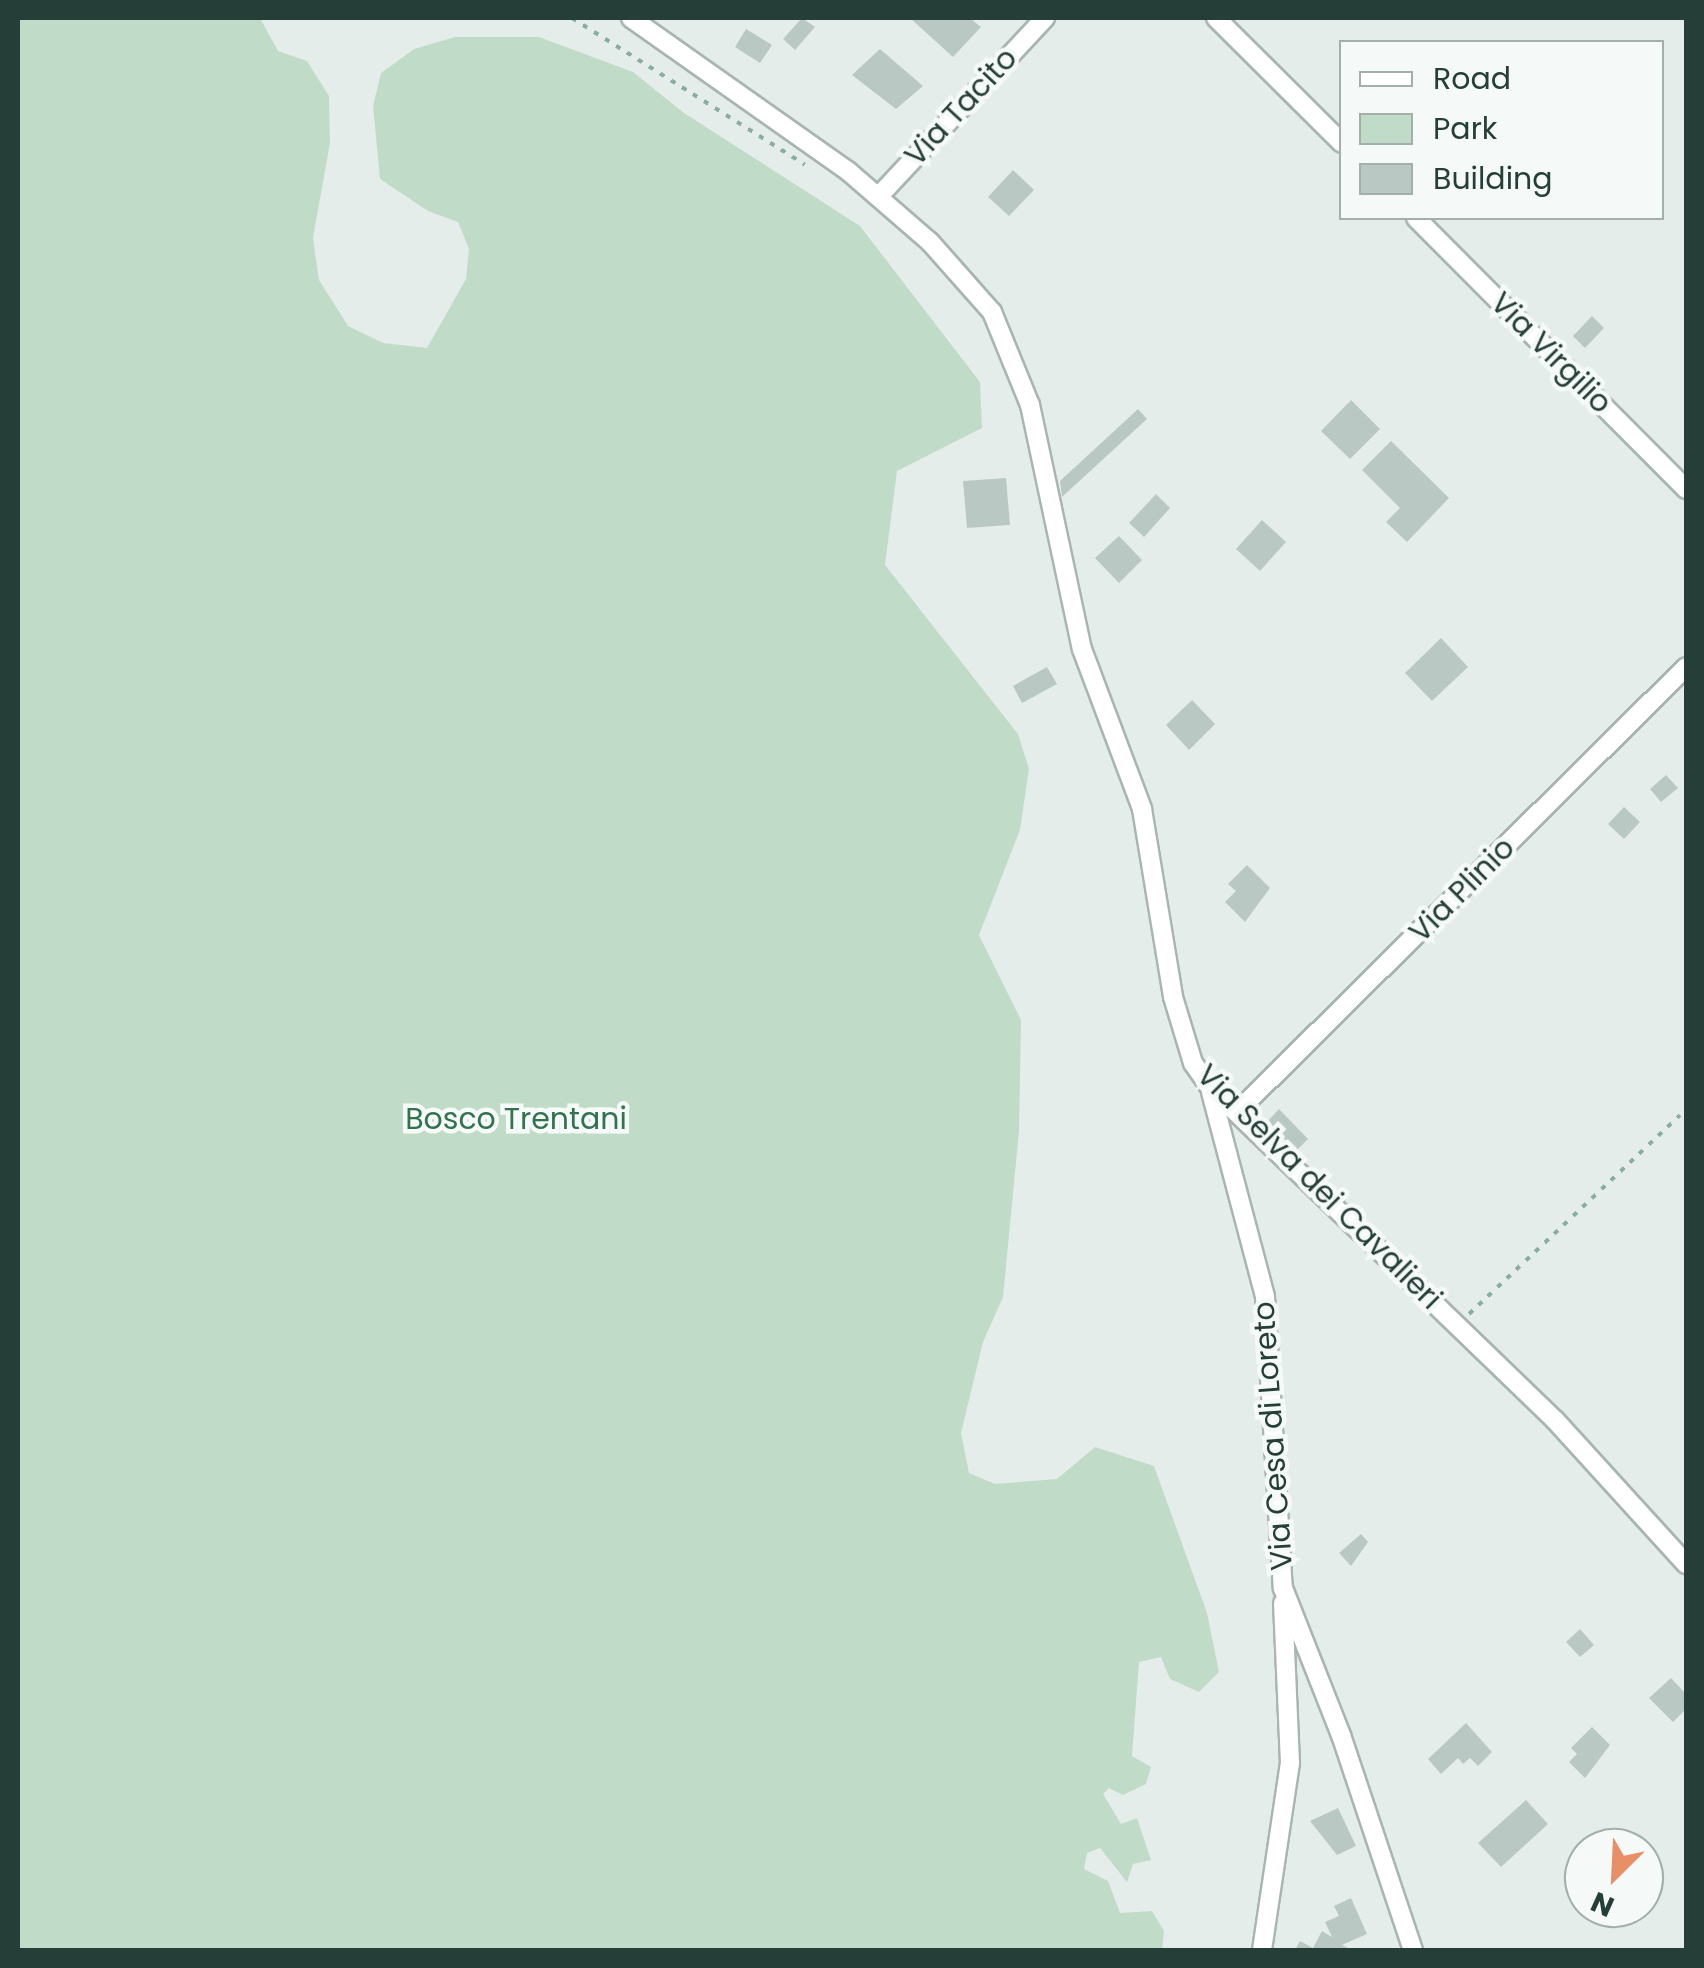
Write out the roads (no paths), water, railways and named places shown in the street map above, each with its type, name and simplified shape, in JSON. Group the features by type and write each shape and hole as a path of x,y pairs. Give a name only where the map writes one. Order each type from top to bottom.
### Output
{"street":[{"name":"Via Selva dei Cavalieri","path":"631,18 776,115 878,196 976,291 1017,362 1082,649 1148,831 1178,1016 1190,1055 1209,1086 1577,1442 1686,1564"},
{"name":"Via Tacito","path":"878,196 1045,18"},
{"path":"1216,18 1339,140"},
{"name":"Via Virgilio","path":"1418,220 1686,489"},
{"name":"Via Plinio","path":"1237,1112 1686,667"},
{"name":"Via Cesa di Loreto","path":"1209,1086 1238,1178 1265,1297 1282,1588 1347,1752 1413,1950"},
{"path":"1262,1950 1290,1763 1282,1588"}],"park label":[{"name":"Bosco Trentani","path":"516,1119"}]}
